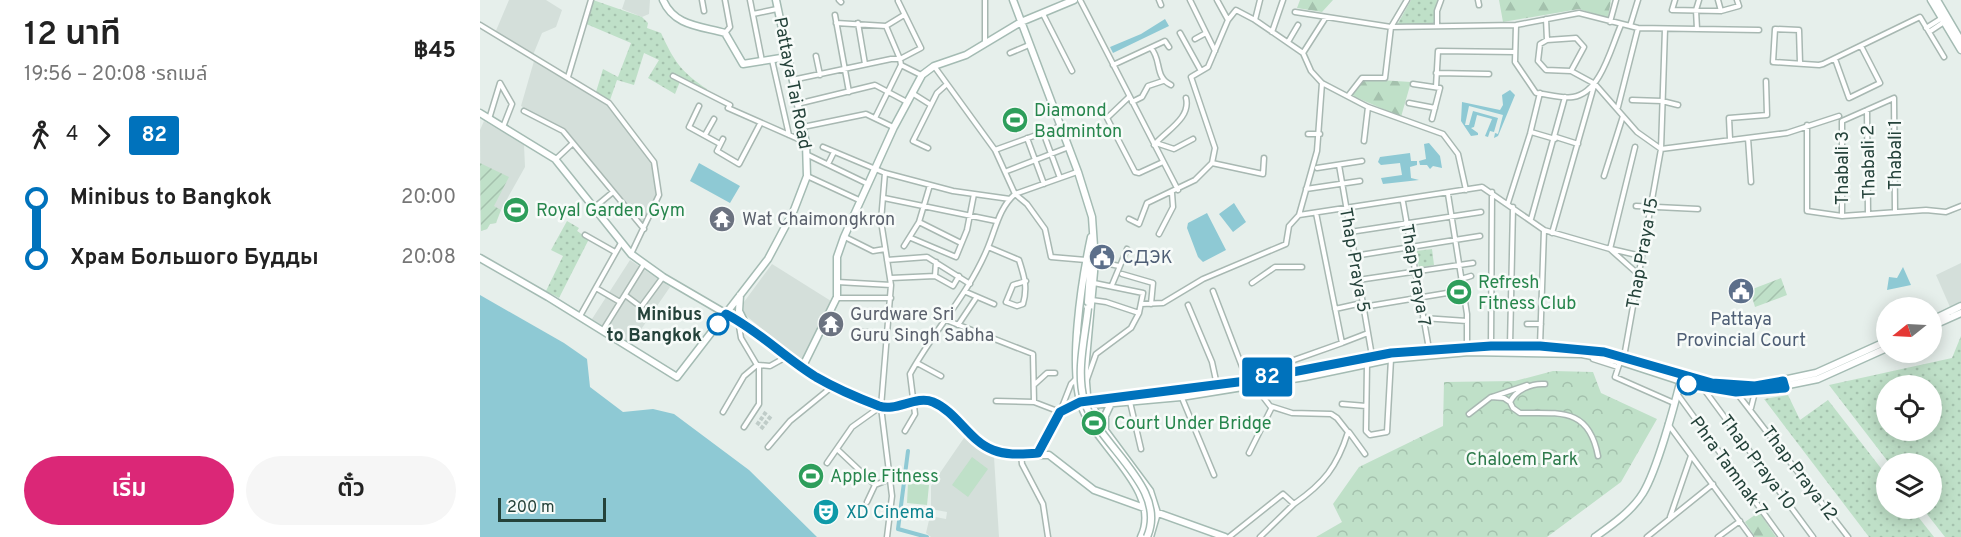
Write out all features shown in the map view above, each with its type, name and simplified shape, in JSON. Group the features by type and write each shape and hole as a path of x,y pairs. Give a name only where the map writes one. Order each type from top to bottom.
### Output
{"main road":[{"path":"663,0 669,14 678,20 725,33 741,62 747,65 787,57"},
{"name":"Pattaya Tai Road","path":"603,330 677,377 778,242 807,176 808,155 776,0"},
{"path":"1013,0 1078,172 1092,227 1095,261 1094,284 1085,370 1089,402 1105,430 1150,491 1157,513 1148,537"},
{"path":"802,368 836,298 837,256 859,200 922,75 934,66 966,55 1021,22 1074,0"},
{"path":"1931,0 1961,50"},
{"path":"1937,0 1960,37"},
{"path":"480,113 555,159 631,254 663,277 738,320 802,368 881,407 926,400 934,403 951,412 982,445 1001,453 1021,455 1038,453 1057,459 1088,487 1131,505 1227,537"},
{"path":"1092,227 1086,260 1076,379 1081,404 1097,434 1139,492 1145,510 1145,525 1141,537"},
{"path":"1092,227 1088,308 1081,367 1084,398 1093,418 1148,497 1151,518 1148,537"},
{"path":"480,258 603,330"},
{"path":"740,295 740,315 747,326"},
{"path":"1942,315 1961,306"},
{"path":"1942,322 1961,313"},
{"path":"1089,402 1111,403 1218,386 1246,379 1302,375 1372,356 1429,349 1491,346 1582,349 1681,379 1736,392 1755,392 1818,379 1875,350"},
{"path":"1038,453 1060,412 1102,399 1181,397 1392,359 1469,352 1555,352 1582,354 1621,362"},
{"path":"1076,369 1085,370"},
{"path":"1681,379 1702,388 1787,384"},
{"path":"1595,537 1633,506 1643,493 1681,379"},
{"path":"1086,382 1102,399"},
{"path":"1105,430 1105,416 1111,403"},
{"path":"1097,434 1099,429 1105,430"},
{"path":"1135,485 1141,486 1143,480"},
{"path":"1131,505 1137,503 1139,492"}],"street":[{"path":"567,77 591,0"},
{"path":"702,0 704,11"},
{"path":"725,0 730,27 725,33"},
{"path":"750,0 762,62"},
{"path":"985,0 986,44"},
{"path":"1080,0 1178,190"},
{"path":"1159,0 1161,5"},
{"path":"1190,0 1215,51"},
{"path":"1217,0 1228,20"},
{"path":"1255,20 1260,0"},
{"path":"1272,32 1283,0"},
{"path":"1348,96 1362,78 1385,78 1391,27 1407,0"},
{"path":"1437,26 1437,11 1441,0"},
{"path":"1610,22 1616,0"},
{"path":"1630,26 1638,0"},
{"path":"1675,0 1672,10 1720,11 1739,6 1737,0"},
{"path":"1697,29 1696,10 1700,0"},
{"path":"1718,0 1720,11"},
{"path":"875,118 901,62 921,48 898,1"},
{"path":"753,14 778,9"},
{"path":"1129,219 1139,224 1147,203 1195,180 1212,163 1215,148 1191,77 1208,67 1228,20 1236,10 1255,20 1303,53 1311,70 1322,84 1368,107 1432,129 1445,136 1458,154 1466,190"},
{"path":"1295,12 1391,27 1516,25 1579,13 1638,28 1759,30"},
{"path":"1042,13 1072,71"},
{"path":"835,15 849,92"},
{"path":"836,23 886,26 904,15"},
{"path":"1303,53 1326,17"},
{"path":"1800,63 1799,30 1775,29 1773,62 1823,64 1920,17 1944,57"},
{"path":"1546,19 1547,40"},
{"path":"1928,30 1943,20"},
{"path":"858,23 865,64"},
{"path":"480,25 609,102 654,162 658,174 659,195 631,254"},
{"path":"1288,42 1298,25"},
{"path":"1516,25 1517,67 1536,93 1565,97 1584,94 1595,84"},
{"path":"1552,233 1595,84 1621,25"},
{"path":"886,26 901,62"},
{"path":"1617,108 1638,28"},
{"name":"Thap Praya 15","path":"1621,362 1661,149 1665,30"},
{"path":"1180,33 1202,71"},
{"path":"1195,39 1206,33"},
{"path":"1571,71 1584,47 1576,38 1547,40 1540,44 1538,61 1546,70 1571,71 1595,84 1636,132 1661,149 1787,133 1839,116"},
{"path":"1113,65 1165,41 1169,47"},
{"path":"1010,53 1030,45"},
{"path":"1835,59 1848,98 1880,83 1861,46"},
{"path":"1150,48 1154,52 1163,81"},
{"path":"1436,87 1438,51 1515,52"},
{"path":"816,56 820,75"},
{"path":"772,60 789,136"},
{"path":"792,80 865,64 901,62 922,75"},
{"path":"934,66 995,150 1007,171 1015,194 1027,204 1045,229 1051,257 1086,260"},
{"path":"1436,73 1490,74"},
{"path":"673,76 760,124 806,143"},
{"path":"1132,102 1142,96 1148,86 1163,81 1171,85"},
{"path":"1730,139 1729,118 1767,115 1766,81"},
{"path":"489,119 500,83 512,104 503,127"},
{"path":"928,148 913,141 939,91 947,84"},
{"path":"1141,304 1163,303 1203,279 1286,244 1289,226 1299,215 1320,134 1322,84"},
{"path":"1413,84 1440,88 1432,119"},
{"path":"797,104 875,86 907,102"},
{"path":"912,93 931,105"},
{"path":"1508,203 1531,132 1540,93"},
{"path":"1129,97 1107,118 1135,172 1139,173 1163,162"},
{"path":"1531,219 1565,97"},
{"path":"1155,144 1172,125 1183,118 1188,106 1186,98"},
{"name":"Thabali 1","path":"1867,110 1894,98 1895,212"},
{"path":"1632,100 1662,101 1678,105"},
{"path":"1409,103 1435,108"},
{"path":"699,106 689,127 720,144"},
{"path":"1364,141 1368,107"},
{"name":"Thabali 3","path":"1842,216 1842,121 1867,110"},
{"name":"Thabali 2","path":"1867,110 1869,214"},
{"path":"524,111 563,131 644,230"},
{"path":"802,127 863,114 894,127"},
{"path":"1604,176 1623,116"},
{"path":"705,135 714,119"},
{"path":"723,139 717,151 739,164 760,124"},
{"path":"1807,125 1807,211 1842,216 1926,210 1947,212 1961,206"},
{"path":"995,150 1061,126"},
{"path":"1043,132 1060,178"},
{"path":"1531,132 1578,144"},
{"path":"1308,134 1320,134"},
{"path":"1027,138 1044,184"},
{"path":"1748,138 1751,182"},
{"path":"1155,144 1174,149 1193,140"},
{"path":"555,159 573,143"},
{"path":"823,147 874,170 930,185 1010,199"},
{"path":"1007,171 1069,147"},
{"path":"1610,249 1635,147"},
{"path":"828,164 834,152"},
{"path":"808,155 868,184"},
{"path":"1212,163 1263,174 1264,158"},
{"path":"1317,168 1362,162"},
{"name":"Thap Praya 5","path":"1339,165 1372,356"},
{"path":"905,431 915,414 910,377 917,363 966,292 988,247 996,221 1010,199 1015,194 1078,172"},
{"path":"885,173 881,221 891,278 881,407 892,496 887,537"},
{"path":"807,176 859,200"},
{"path":"1306,189 1360,181"},
{"path":"904,246 919,222 930,185"},
{"path":"1299,215 1346,210 1482,187 1544,230 1641,256"},
{"path":"595,207 613,192"},
{"path":"1491,346 1492,192"},
{"path":"1159,234 1173,207 1172,193"},
{"path":"910,238 953,258 962,243 971,215 974,194"},
{"path":"1448,194 1467,321 1467,347"},
{"path":"884,198 996,221"},
{"name":"Thap Praya 7","path":"1403,201 1429,349"},
{"path":"1636,206 1698,209"},
{"path":"1510,346 1513,207"},
{"path":"1350,232 1481,212"},
{"path":"1316,213 1342,343"},
{"path":"919,222 962,243"},
{"path":"1540,346 1544,230"},
{"path":"585,235 615,252"},
{"path":"1354,256 1480,236"},
{"path":"844,237 873,251 885,249"},
{"path":"580,316 622,242"},
{"path":"988,247 1018,258 1026,280 1027,291 1023,304 1019,306 1006,302 1013,285 1026,280"},
{"path":"1112,285 1127,249"},
{"path":"1610,249 1638,274"},
{"path":"887,260 927,258 970,284"},
{"path":"1095,261 1119,266"},
{"path":"935,276 936,262"},
{"path":"1358,280 1473,262"},
{"path":"603,330 644,264"},
{"path":"1252,283 1275,267 1302,267"},
{"path":"1122,274 1154,283 1150,304"},
{"path":"891,278 935,276 953,286 959,276"},
{"path":"1461,279 1471,276"},
{"path":"625,295 641,307 663,277"},
{"path":"837,282 891,285"},
{"path":"1086,382 1096,354 1131,328 1139,313 1143,293 1112,285 1094,284"},
{"path":"596,288 620,302"},
{"path":"1213,291 1246,379 1368,333"},
{"path":"966,292 994,304"},
{"path":"1335,309 1447,293"},
{"path":"836,298 891,298"},
{"path":"958,325 976,298"},
{"path":"1092,300 1106,302 1139,313"},
{"path":"1188,305 1212,362 1218,386"},
{"path":"1423,318 1467,321"},
{"path":"738,320 741,338 758,365 759,404 744,427"},
{"path":"946,320 1033,354 1034,402"},
{"path":"1527,324 1541,324"},
{"path":"854,331 886,334"},
{"path":"723,412 744,376 758,365 770,366 788,356"},
{"path":"1367,363 1366,431 1370,435 1386,432 1392,359"},
{"path":"1621,362 1615,377 1674,403"},
{"path":"917,363 941,376"},
{"path":"1035,384 1047,373 1055,373"},
{"path":"996,401 1034,402 1060,412 1071,384 1076,379"},
{"path":"768,447 790,421 828,390 831,384"},
{"path":"1468,414 1491,397 1531,385 1545,384"},
{"path":"1254,385 1272,407 1292,414 1331,414 1365,454"},
{"path":"1510,402 1513,396 1531,385"},
{"name":"Thap Praya 10","path":"1702,388 1813,537"},
{"name":"Thap Praya 12","path":"1736,392 1751,408 1848,537"},
{"name":"Thap Praya 12","path":"1751,408 1755,392"},
{"name":"Phra Tamnak 7","path":"1677,394 1781,537"},
{"path":"1181,397 1214,474"},
{"path":"1491,397 1504,398 1520,413 1564,414 1580,419 1595,438 1598,456"},
{"path":"1126,400 1140,449"},
{"path":"1342,405 1366,406"},
{"path":"828,463 852,427 881,407"},
{"path":"1249,453 1272,407"},
{"path":"1667,424 1750,537"},
{"path":"1260,537 1294,504 1326,479 1348,432"},
{"path":"837,450 875,485"},
{"path":"1021,455 1022,464 1043,504 1048,537"},
{"path":"1670,517 1692,455"},
{"path":"867,502 875,485 890,479"},
{"path":"1647,537 1713,484"},
{"path":"1227,537 1283,494 1294,504"},
{"path":"1718,537 1740,522"}],"shaded area":[{"path":"509,0 546,0 562,10 556,27 542,33 533,55 495,33"},
{"path":"625,0 650,0 649,14 642,17 622,9"},
{"path":"534,61 570,80 612,109 651,161 657,193 644,224 567,131 521,106"},
{"path":"484,121 524,145 525,167 497,217 496,223 490,224 487,229 481,231 480,130"},
{"path":"630,260 670,287 631,344 592,319"},
{"path":"1961,263 1961,302 1950,307 1936,275"},
{"path":"772,264 831,301 802,362 743,313 744,302"},
{"path":"966,435 994,457 999,537 931,537 926,533 930,516 946,519 947,512 931,509 931,486"}],"green space":[{"path":"593,0 642,17 648,23 647,28 661,33 679,65 707,89 707,92 681,79 675,94 648,78 659,60 644,53 634,85 617,80 610,100 596,92 603,69 618,77 631,43 584,23"},
{"path":"1300,0 1333,0 1322,12 1297,8"},
{"path":"1411,0 1437,0 1434,24 1397,25"},
{"path":"1499,0 1611,0 1608,18 1579,9 1503,22"},
{"path":"1364,79 1411,82 1401,117 1351,95"},
{"path":"480,163 509,177 494,206 501,210 496,223 490,224 487,229 481,231"},
{"path":"567,221 579,228 577,231 589,239 559,298 546,291 563,256 551,250"},
{"path":"1432,249 1434,265 1419,268 1416,251"},
{"path":"1781,278 1787,295 1755,307 1750,290"},
{"path":"1961,336 1961,537 1945,537 1931,519 1942,519 1942,453 1881,453 1829,385 1929,363 1942,363 1942,360 1952,358"},
{"name":"Chaloem Park","path":"1553,371 1593,372 1601,393 1657,419 1621,482 1547,537 1316,537 1342,522 1333,504 1359,467 1443,426 1444,382 1515,381"},
{"path":"1788,395 1800,420 1828,400 1876,462 1876,519 1920,519 1934,537 1869,537 1764,399"},
{"path":"972,457 988,469 968,497 952,485"},
{"path":"908,483 929,485 927,505 907,503"},
{"path":"1759,512 1776,537 1755,537 1745,522"}],"water":[{"path":"1165,19 1169,26 1113,53 1110,47 1141,34"},
{"path":"1510,90 1515,95 1498,136 1494,138 1495,133 1498,134 1503,115 1469,106 1465,125 1469,125 1473,111 1498,118 1494,132 1490,131 1488,137 1485,136 1492,119 1477,115 1474,127 1471,128 1478,135 1471,136 1461,121 1462,102 1500,110 1503,105 1502,95"},
{"path":"1429,143 1440,156 1442,168 1433,166 1430,169 1427,165 1420,165 1419,161 1426,159 1424,144"},
{"path":"1410,153 1411,161 1417,161 1417,165 1410,167 1411,178 1419,180 1383,184 1381,178 1402,175 1400,163 1381,165 1378,162 1380,157"},
{"path":"699,163 740,186 730,203 690,181"},
{"path":"1234,203 1246,222 1233,232 1219,214"},
{"path":"1207,213 1226,250 1203,262 1198,257 1187,228 1188,223"},
{"path":"1903,267 1911,285 1887,290 1889,277 1897,278"},
{"path":"480,295 564,343 587,359 590,387 623,412 653,409 674,414 749,470 817,537 480,537"}],"waterway":[{"path":"908,451 898,529 927,537"}],"tunnel":[{"path":"757,425 766,412"},
{"path":"761,429 771,416"}],"bus line":[{"name":"82","path":"718,324 726,314 736,319 816,377 881,407 926,400 934,403 951,412 982,445 1013,455 1038,453 1060,412 1089,399 1218,386 1372,356 1429,349 1491,346 1582,349 1624,357 1712,383 1755,386 1783,381 1785,388 1736,392 1688,384"}],"place":[{"name":"Diamond Badminton","path":"1015,120"},
{"name":"Royal Garden Gym","path":"516,210"},
{"name":"Wat Chaimongkron","path":"722,219"},
{"name":"СДЭК","path":"1102,257"},
{"name":"Pattaya Provincial Court","path":"1741,291"},
{"name":"Refresh Fitness Club","path":"1459,292"},
{"name":"Minibus to Bangkok","path":"718,324"},
{"name":"Gurdware Sri Guru Singh Sabha","path":"831,324"},
{"name":"Court Under Bridge","path":"1094,423"},
{"name":"Apple Fitness","path":"811,476"},
{"name":"XD Cinema","path":"826,512"}]}
